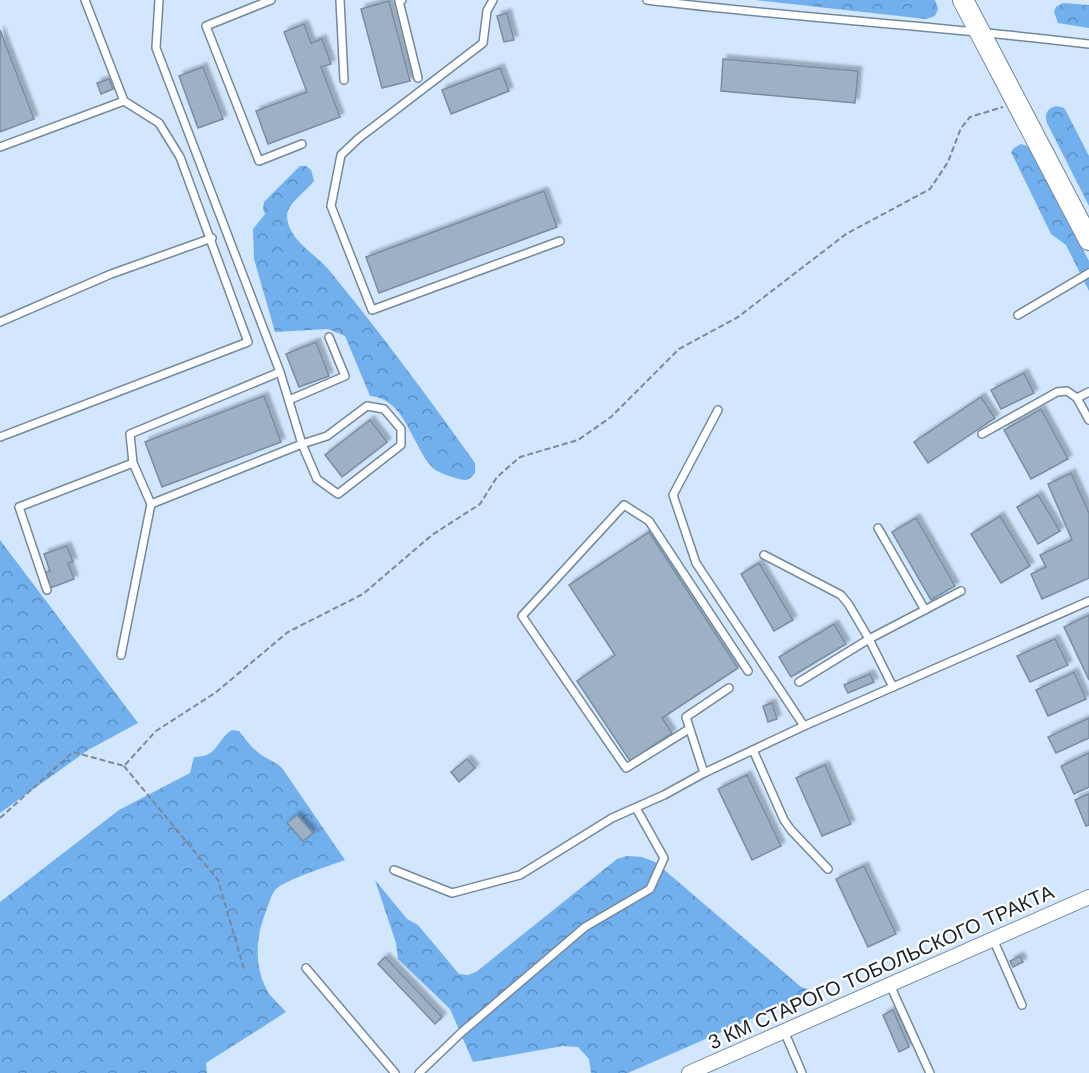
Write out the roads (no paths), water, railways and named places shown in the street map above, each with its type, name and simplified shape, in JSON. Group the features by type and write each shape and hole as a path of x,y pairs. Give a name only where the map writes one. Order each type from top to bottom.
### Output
{"street":[{"path":"963,0 1089,240"},
{"name":"3 КМ СТАРОГО ТОБОЛЬСКОГО ТРАКТА","path":"689,1073 1089,897"}],"lane":[{"path":"0,437 248,342 212,238 180,157 159,123 124,101 85,0"},
{"path":"151,504 302,444 327,436 367,406 384,409 401,429 401,445 338,494 317,479 302,444 280,372 156,48 159,0"},
{"path":"271,0 206,26 259,161 302,144"},
{"path":"340,0 344,80"},
{"path":"402,0 399,1 418,78"},
{"path":"494,0 487,11 483,43 359,138 341,155 331,206 372,310 560,241"},
{"path":"647,0 897,26 979,31 1089,44"},
{"path":"0,147 124,101"},
{"path":"0,322 111,274 212,238"},
{"path":"1018,315 1089,273"},
{"path":"289,400 345,376 329,337"},
{"path":"121,655 151,504 133,463 130,434 280,372"},
{"path":"982,434 1057,392 1067,391 1077,398 1089,420"},
{"path":"1077,398 1089,392"},
{"path":"718,411 673,495 696,563 804,726"},
{"path":"47,590 19,507 133,463"},
{"path":"689,729 626,768 522,616 624,505 649,521 748,671"},
{"path":"878,528 925,610"},
{"path":"764,555 841,595 869,639 893,687"},
{"path":"799,682 869,639 962,591"},
{"path":"394,870 452,892 520,875 612,818 704,773 804,726 1089,601"},
{"path":"704,773 686,717 729,688"},
{"path":"753,750 784,820 828,869"},
{"path":"419,1073 463,1031 585,927 650,889 664,858 636,808"},
{"path":"993,939 1023,1005"},
{"path":"306,968 395,1073"},
{"path":"890,984 930,1073"},
{"path":"784,1031 802,1073"}]}
